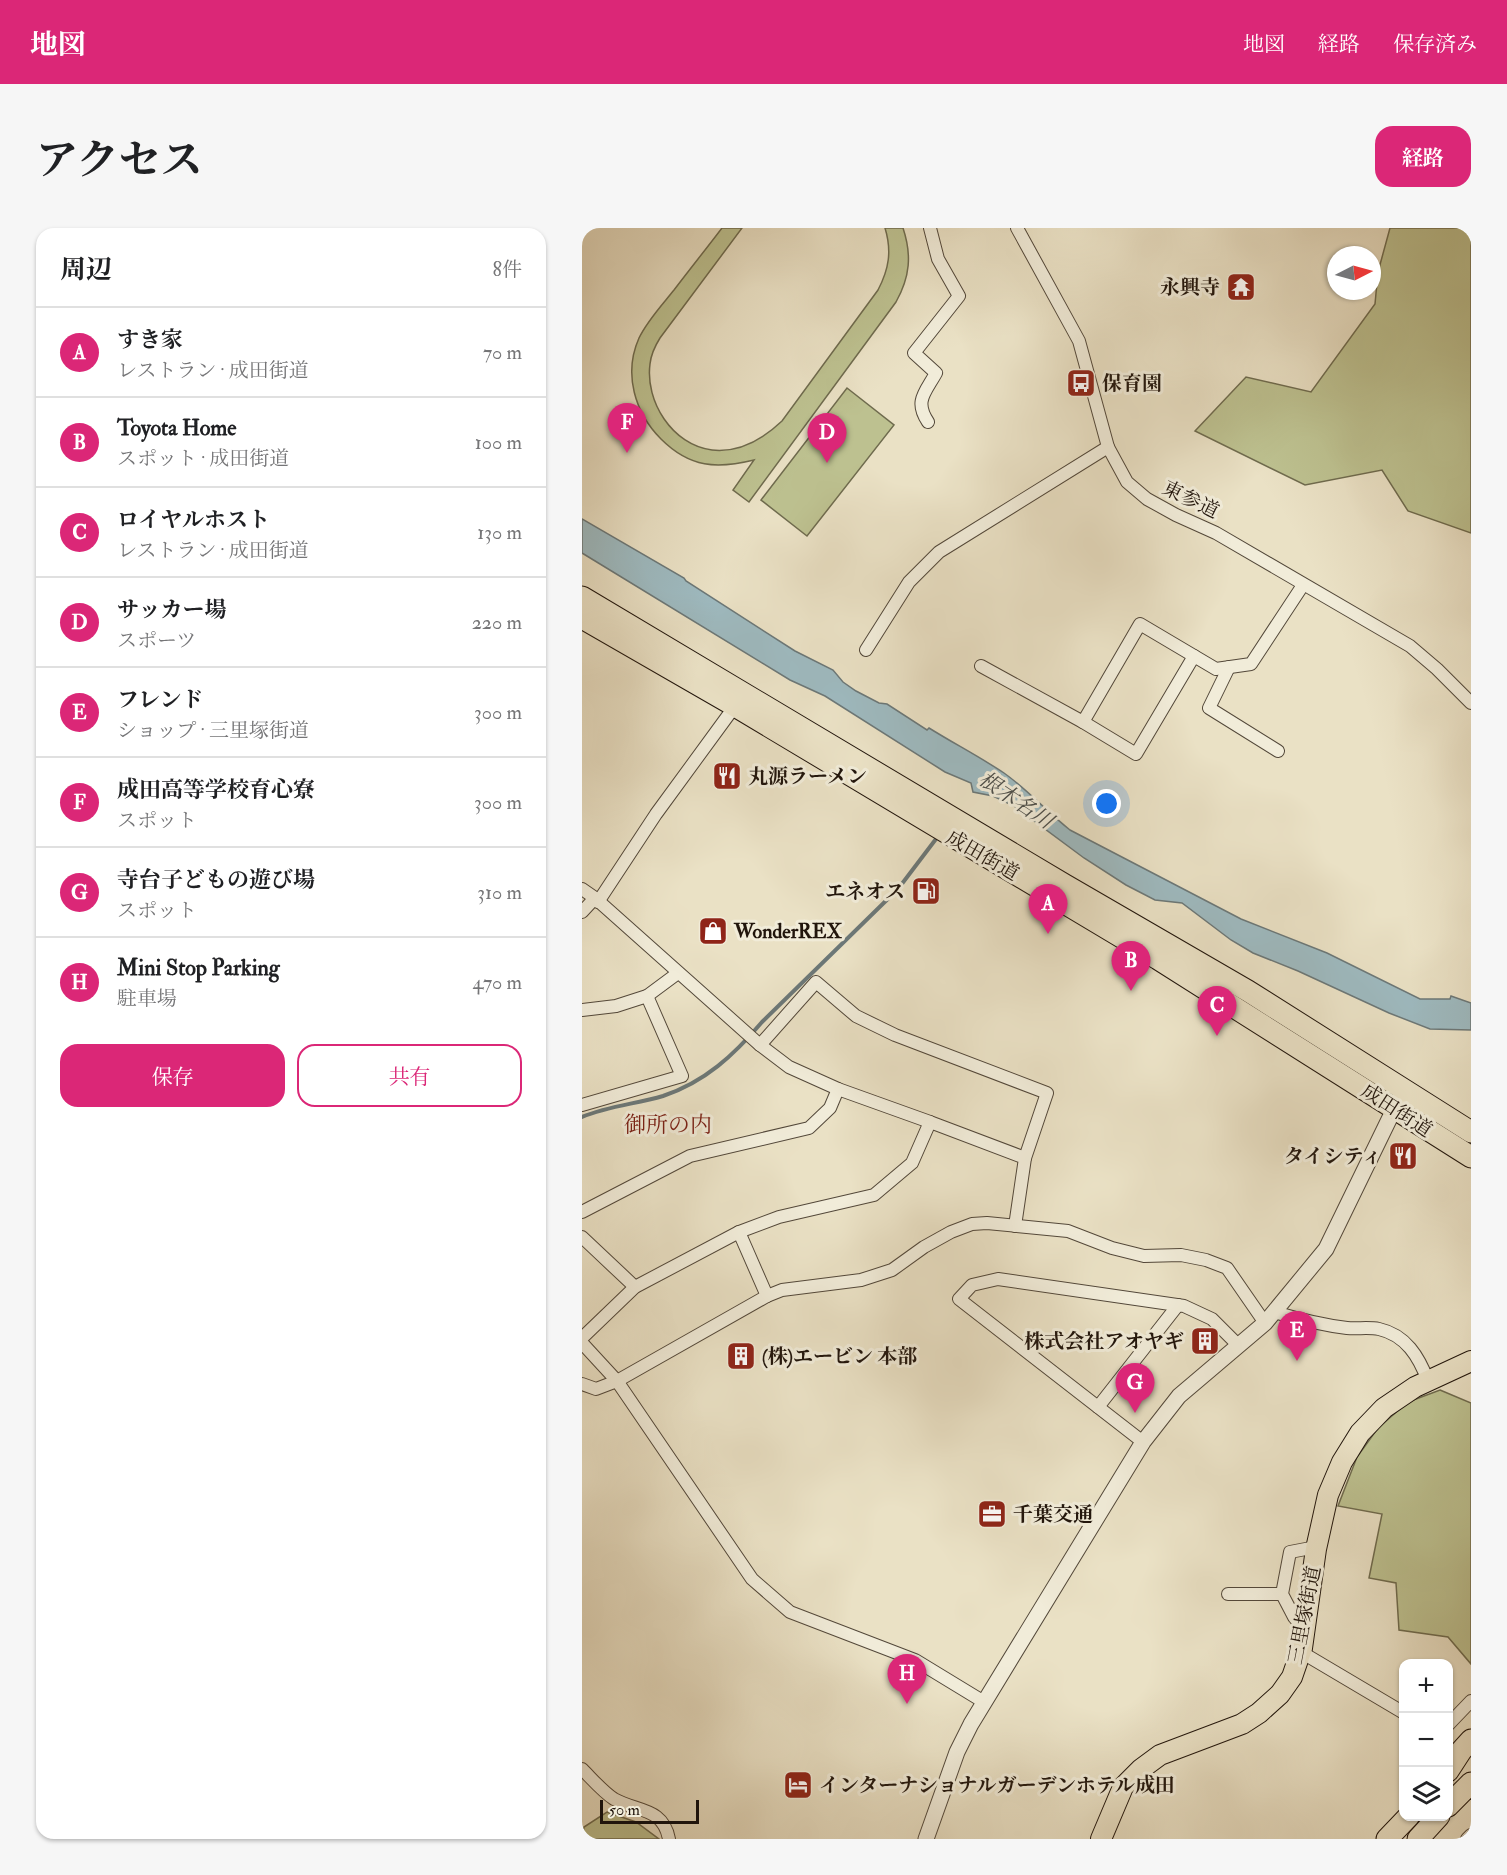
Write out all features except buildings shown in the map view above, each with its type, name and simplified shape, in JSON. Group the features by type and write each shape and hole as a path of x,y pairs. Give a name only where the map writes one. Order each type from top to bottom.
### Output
{"highway":[{"name":"成田街道","path":"582,597 1248,991 1471,1132"},
{"name":"成田街道","path":"582,618 735,706 1158,959 1471,1157"},
{"path":"1451,1767 1471,1740"},
{"path":"1453,1773 1471,1755"},
{"path":"1453,1803 1471,1783"},
{"path":"1453,1806 1471,1795"},
{"path":"1387,1839 1404,1821"},
{"path":"1418,1839 1434,1821"}],"main road":[{"name":"三里塚街道","path":"1101,1839 1122,1786 1140,1769 1160,1755 1242,1724 1259,1713 1280,1694 1292,1677 1301,1652 1316,1547 1328,1495 1342,1462 1360,1433 1384,1408 1415,1387 1471,1361"}],"street":[{"path":"928,422 921,412 920,403 936,373 914,353 959,296 938,259 930,228"},
{"name":"東参道","path":"1017,228 1079,341 1108,447 1126,482 1146,500 1216,533 1410,646 1471,703"},
{"path":"866,650 909,582 939,552 1108,447"},
{"path":"1083,722 1140,624 1216,669 1251,664 1303,585"},
{"path":"981,666 1136,753 1194,656"},
{"path":"1229,667 1209,708 1278,751"},
{"path":"582,912 596,900 735,706"},
{"path":"582,889 743,1030 789,1067 838,1089 1025,1158"},
{"path":"582,1010 616,1006 647,996 678,973"},
{"path":"759,1043 816,982 856,1016 895,1035 1047,1093 1025,1158 1014,1226"},
{"path":"582,1105 682,1076 647,996"},
{"path":"582,1212 690,1156 809,1128 830,1108 838,1089"},
{"path":"926,1839 957,1752 984,1702 1143,1442 1179,1396 1270,1318 1326,1249 1405,1089"},
{"path":"582,1338 635,1287 739,1233 779,1216 874,1195 912,1163 930,1122"},
{"path":"582,1384 596,1389 617,1381 767,1296 782,1290 854,1282 892,1270 924,1247 951,1233 972,1224 987,1223 1068,1231 1112,1248 1144,1256 1181,1256 1206,1260 1227,1268 1270,1318 1348,1328 1379,1329 1398,1337 1419,1358 1428,1381"},
{"path":"739,1233 767,1296"},
{"path":"582,1237 635,1287"},
{"path":"1143,1442 959,1299 972,1285 998,1279 1178,1305 1212,1319 1238,1345"},
{"path":"1098,1407 1178,1305"},
{"path":"582,1343 617,1381 752,1579 790,1612 915,1660 984,1702"},
{"path":"1305,1630 1294,1617 1282,1594 1290,1552 1316,1547"},
{"path":"1228,1594 1282,1594"},
{"path":"1301,1652 1399,1710"},
{"path":"1453,1721 1471,1701"},
{"path":"582,1769 614,1799 656,1816 666,1827 669,1839"},
{"path":"1467,1839 1471,1835"}],"green space":[{"path":"722,228 742,228 660,338 650,364 652,392 664,419 685,440 712,450 741,447 767,434 782,421 878,290 885,275 888,260 885,228 903,228 908,247 907,275 896,302 749,502 733,490 754,460 728,465 704,464 693,461 672,449 652,429 644,417 638,405 632,379 634,352 642,332"},
{"path":"1390,228 1471,228 1471,533 1408,511 1382,470 1305,485 1195,431 1246,377 1311,392 1375,304 1375,300 1381,300 1381,261"},
{"path":"847,388 894,425 807,536 761,500"},
{"path":"1440,1390 1471,1403 1471,1664 1448,1637 1399,1630 1396,1583 1369,1578 1382,1514 1338,1506 1357,1457 1378,1428 1408,1402"},
{"path":"607,1812 636,1822 659,1839 582,1839 584,1827"}],"water":[{"name":"根木名川","path":"582,519 684,578 795,651 833,670 843,682 856,691 879,703 887,704 927,730 929,728 995,767 1070,830 1241,919 1327,953 1420,999 1450,999 1451,996 1471,1003 1471,1030 1430,1029 1389,1013 1253,953 1231,940 1182,903 1155,900 1126,885 1084,858 1014,806 993,796 973,792 971,783 945,772 825,696 790,680 582,553"}],"waterway":[{"path":"582,1117 663,1096 692,1083 718,1066 741,1046 762,1022 898,889 939,835"}],"place":[{"name":"永興寺","path":"1241,287"},
{"name":"保育園","path":"1081,383"},
{"name":"成田高等学校育心寮","path":"627,453"},
{"name":"サッカー場","path":"827,463"},
{"name":"丸源ラーメン","path":"727,776"},
{"name":"エネオス","path":"926,891"},
{"name":"WonderREX","path":"713,931"},
{"name":"すき家","path":"1048,934"},
{"name":"Toyota Home","path":"1131,991"},
{"name":"ロイヤルホスト","path":"1217,1036"},
{"name":"タイシティ","path":"1403,1156"},
{"name":"株式会社アオヤギ","path":"1205,1341"},
{"name":"(株)エービン 本部","path":"741,1356"},
{"name":"フレンド","path":"1297,1361"},
{"name":"寺台子どもの遊び場","path":"1135,1413"},
{"name":"千葉交通","path":"992,1514"},
{"name":"Mini Stop Parking","path":"907,1704"},
{"name":"インターナショナルガーデンホテル成田","path":"798,1785"}],"district":[{"name":"御所の内","path":"668,1124"}]}
